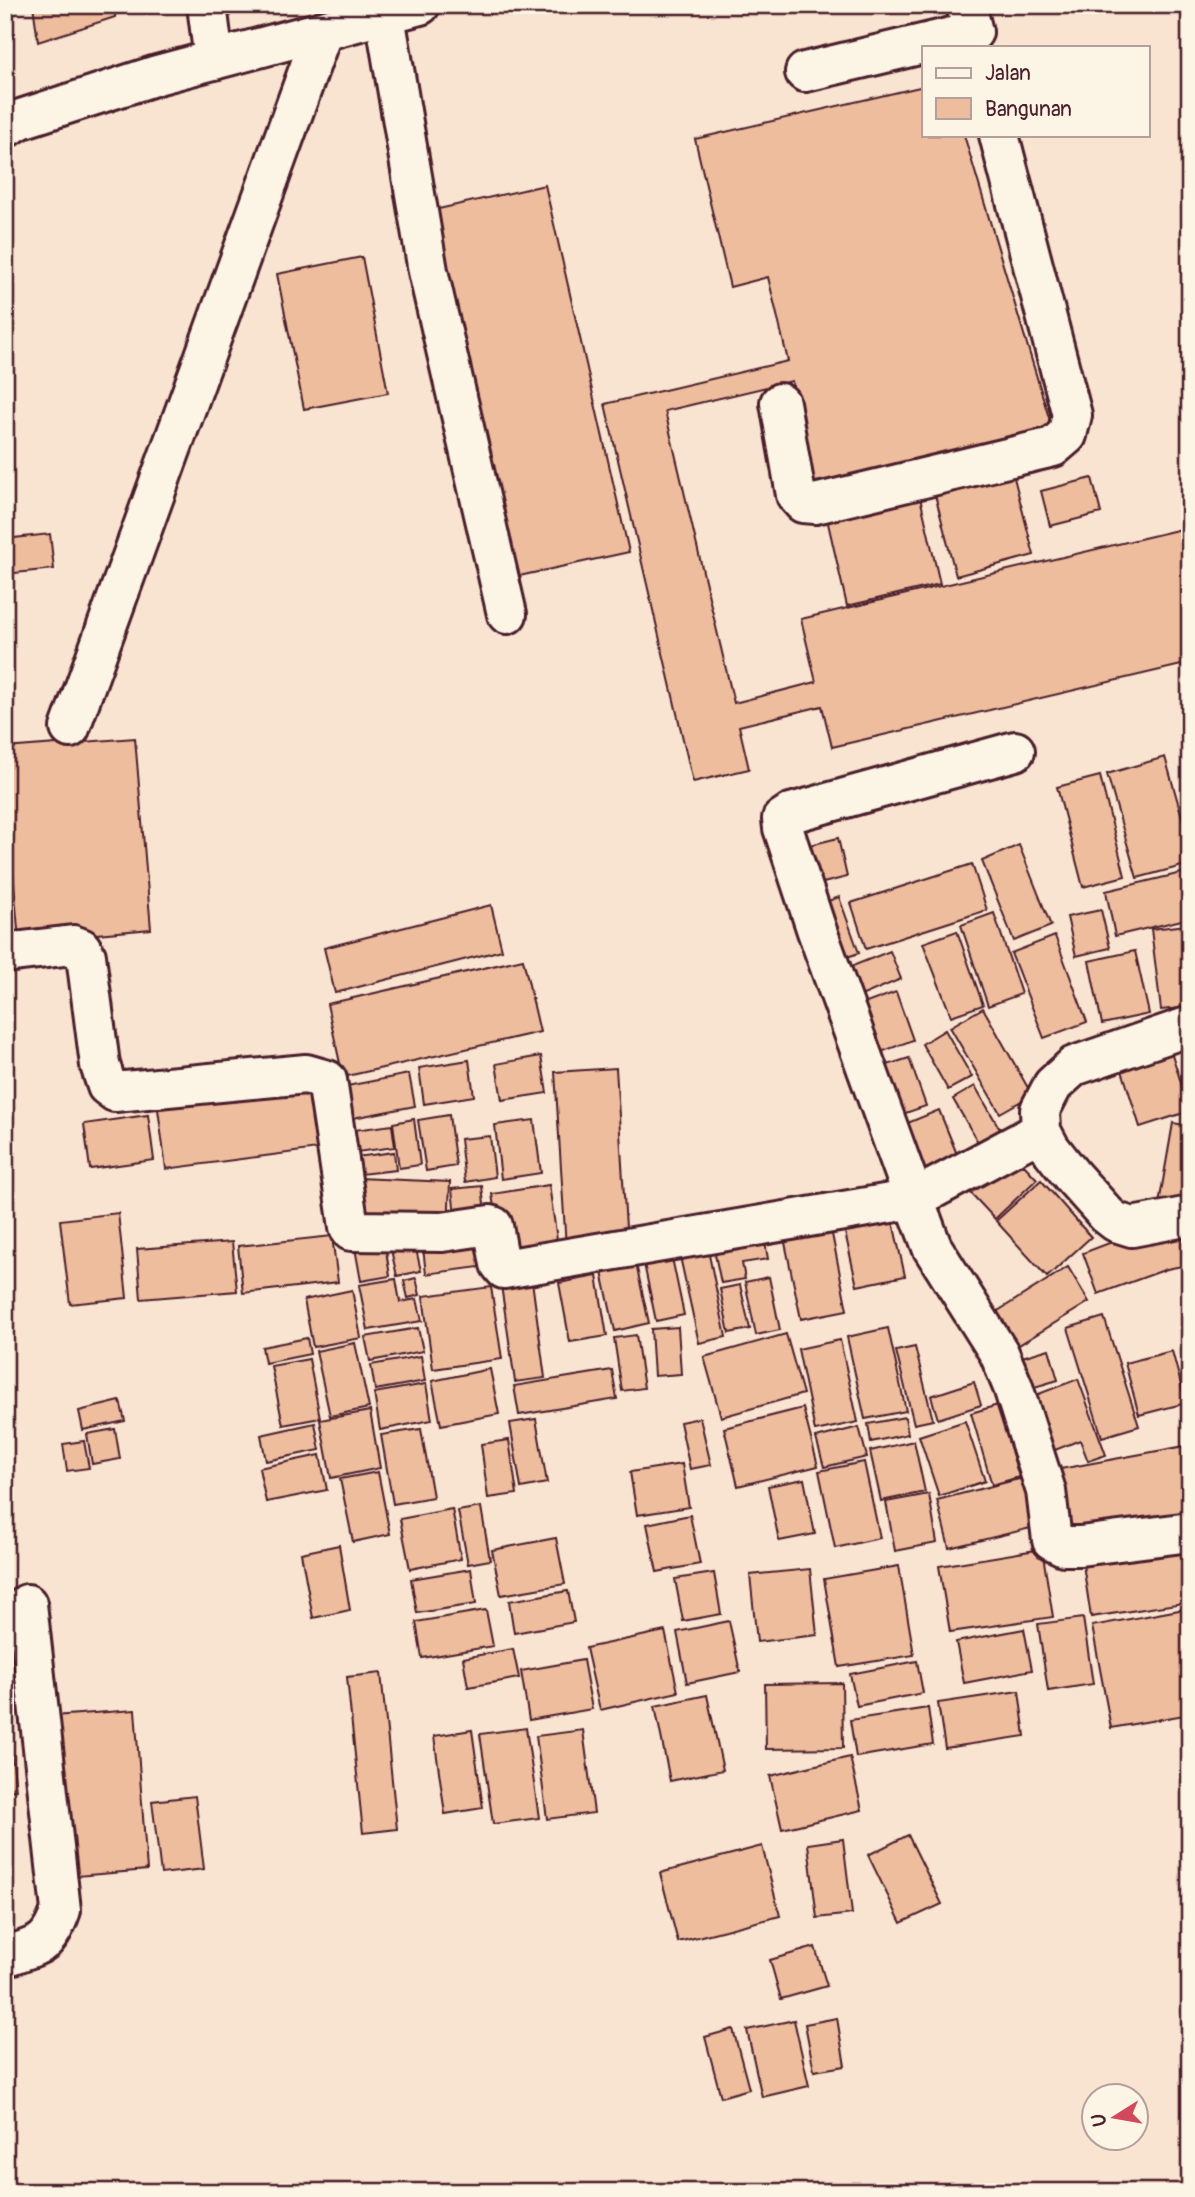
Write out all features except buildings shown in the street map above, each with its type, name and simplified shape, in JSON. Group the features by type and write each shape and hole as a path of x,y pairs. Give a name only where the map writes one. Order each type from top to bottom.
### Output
{"street":[{"path":"206,5 214,60"},
{"path":"5,128 21,119 69,103 214,60 402,10 428,271 507,614"},
{"path":"805,72 972,28"},
{"path":"70,728 322,33"},
{"path":"780,403 796,495 803,503 814,504 1053,447 1067,435 1072,415 999,136"},
{"path":"1015,751 791,813 782,819 783,828 817,931 932,1247 1004,1364 1045,1491 1052,1540 1064,1546 1080,1546 1190,1532"},
{"path":"5,953 73,945 81,948 86,956 100,1065 107,1086 115,1092 306,1074 327,1080 351,1231 442,1232 490,1225 493,1226 500,1264 504,1269 914,1199 1041,1131"},
{"path":"1190,1026 1074,1066 1053,1085 1040,1110 1041,1131 1072,1176 1116,1222 1132,1227 1190,1216"},
{"path":"5,1956 41,1944 54,1932 61,1910 27,1604"}]}
